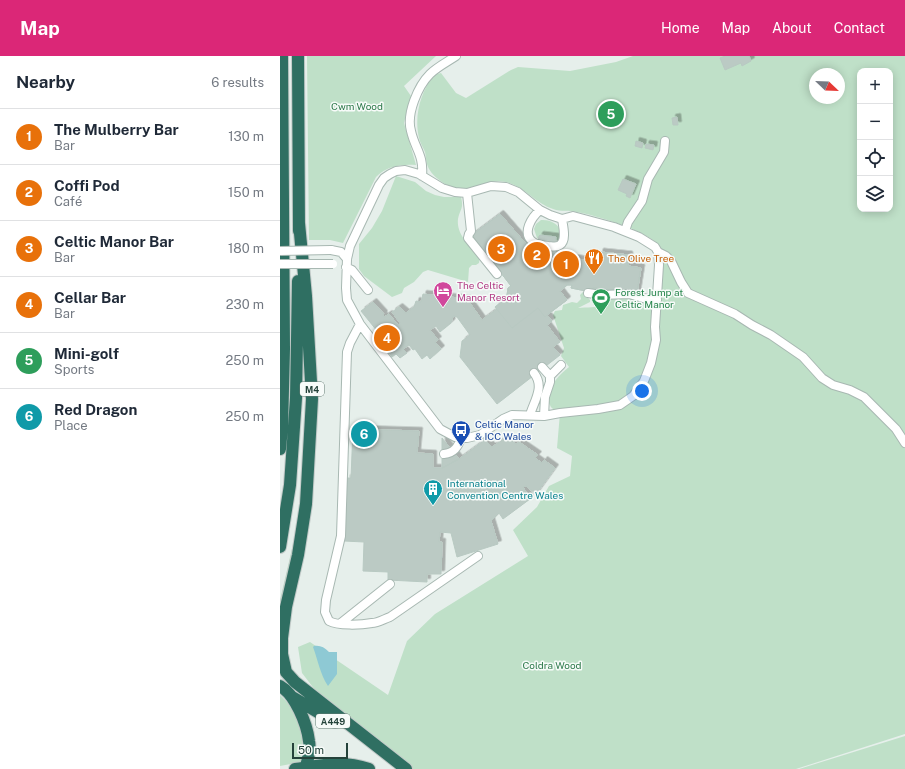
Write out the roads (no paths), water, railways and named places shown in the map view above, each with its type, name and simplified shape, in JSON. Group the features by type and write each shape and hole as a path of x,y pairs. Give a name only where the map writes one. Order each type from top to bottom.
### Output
{"highway":[{"path":"280,449 284,349 282,56"},
{"name":"M4","path":"280,547 290,485 296,398 299,223 298,56"},
{"name":"M4","path":"299,223 306,296 312,399 306,504 298,555 286,608 282,638 282,654 286,672 295,682 374,745"},
{"path":"280,316 284,277"},
{"name":"M4","path":"280,625 286,608"},
{"path":"281,684 292,697 303,719 310,742 309,755 302,768"},
{"name":"A449","path":"292,697 374,745 406,769"},
{"path":"302,768 322,764 348,763 369,769"}],"lane":[{"path":"422,176 422,160 410,129 410,114 412,106 426,78 432,72 456,56"},
{"path":"625,231 628,222 642,201 648,179 664,152 665,141"},
{"path":"400,170 410,170 422,176 448,190 468,193 491,186 506,187 518,192 540,210 562,219 573,216 625,231 639,237 655,247 658,252 659,265 654,327 656,340 651,364 644,381 633,396 620,405 598,409 544,416 512,415 503,419 480,435 467,438 450,435 440,429 360,324 347,300 346,288 350,246 376,191 384,178 400,170"},
{"path":"468,193 471,231 468,238 496,274"},
{"path":"540,210 534,216 528,229 528,237 533,242 556,247 559,246 564,236 562,219"},
{"path":"280,251 332,250 341,252 347,266"},
{"path":"658,252 666,256 671,261 681,282 688,292 735,314 771,335 803,357 822,378 833,385 850,390 864,397 896,429 905,443"},
{"path":"280,264 340,263 347,266"},
{"path":"588,293 629,294 657,300"},
{"path":"600,304 601,293"},
{"path":"360,324 347,352 341,536 325,612 328,621 341,624 373,623 390,617 478,556"},
{"path":"550,376 561,365"},
{"path":"542,367 550,376 550,382 545,397 544,416"},
{"path":"530,416 540,386 539,379 534,373"},
{"path":"444,454 454,450 458,446 461,438"},
{"path":"341,624 390,584"}],"water":[{"path":"313,647 322,647 329,652 337,652 337,674 328,686 321,672"}],"place":[{"name":"Mini-golf","path":"611,114"},
{"name":"Celtic Manor Bar","path":"501,249"},
{"name":"Coffi Pod","path":"537,255"},
{"name":"The Mulberry Bar","path":"566,264"},
{"name":"The Olive Tree","path":"594,275"},
{"name":"The Celtic Manor Resort","path":"443,308"},
{"name":"Forest Jump at Celtic Manor","path":"601,315"},
{"name":"Cellar Bar","path":"387,338"},
{"name":"Red Dragon","path":"364,434"},
{"name":"Celtic Manor & ICC Wales","path":"461,447"},
{"name":"International Convention Centre Wales","path":"433,506"}],"park label":[{"name":"Cwm Wood","path":"357,106"},
{"name":"Coldra Wood","path":"552,665"}]}
